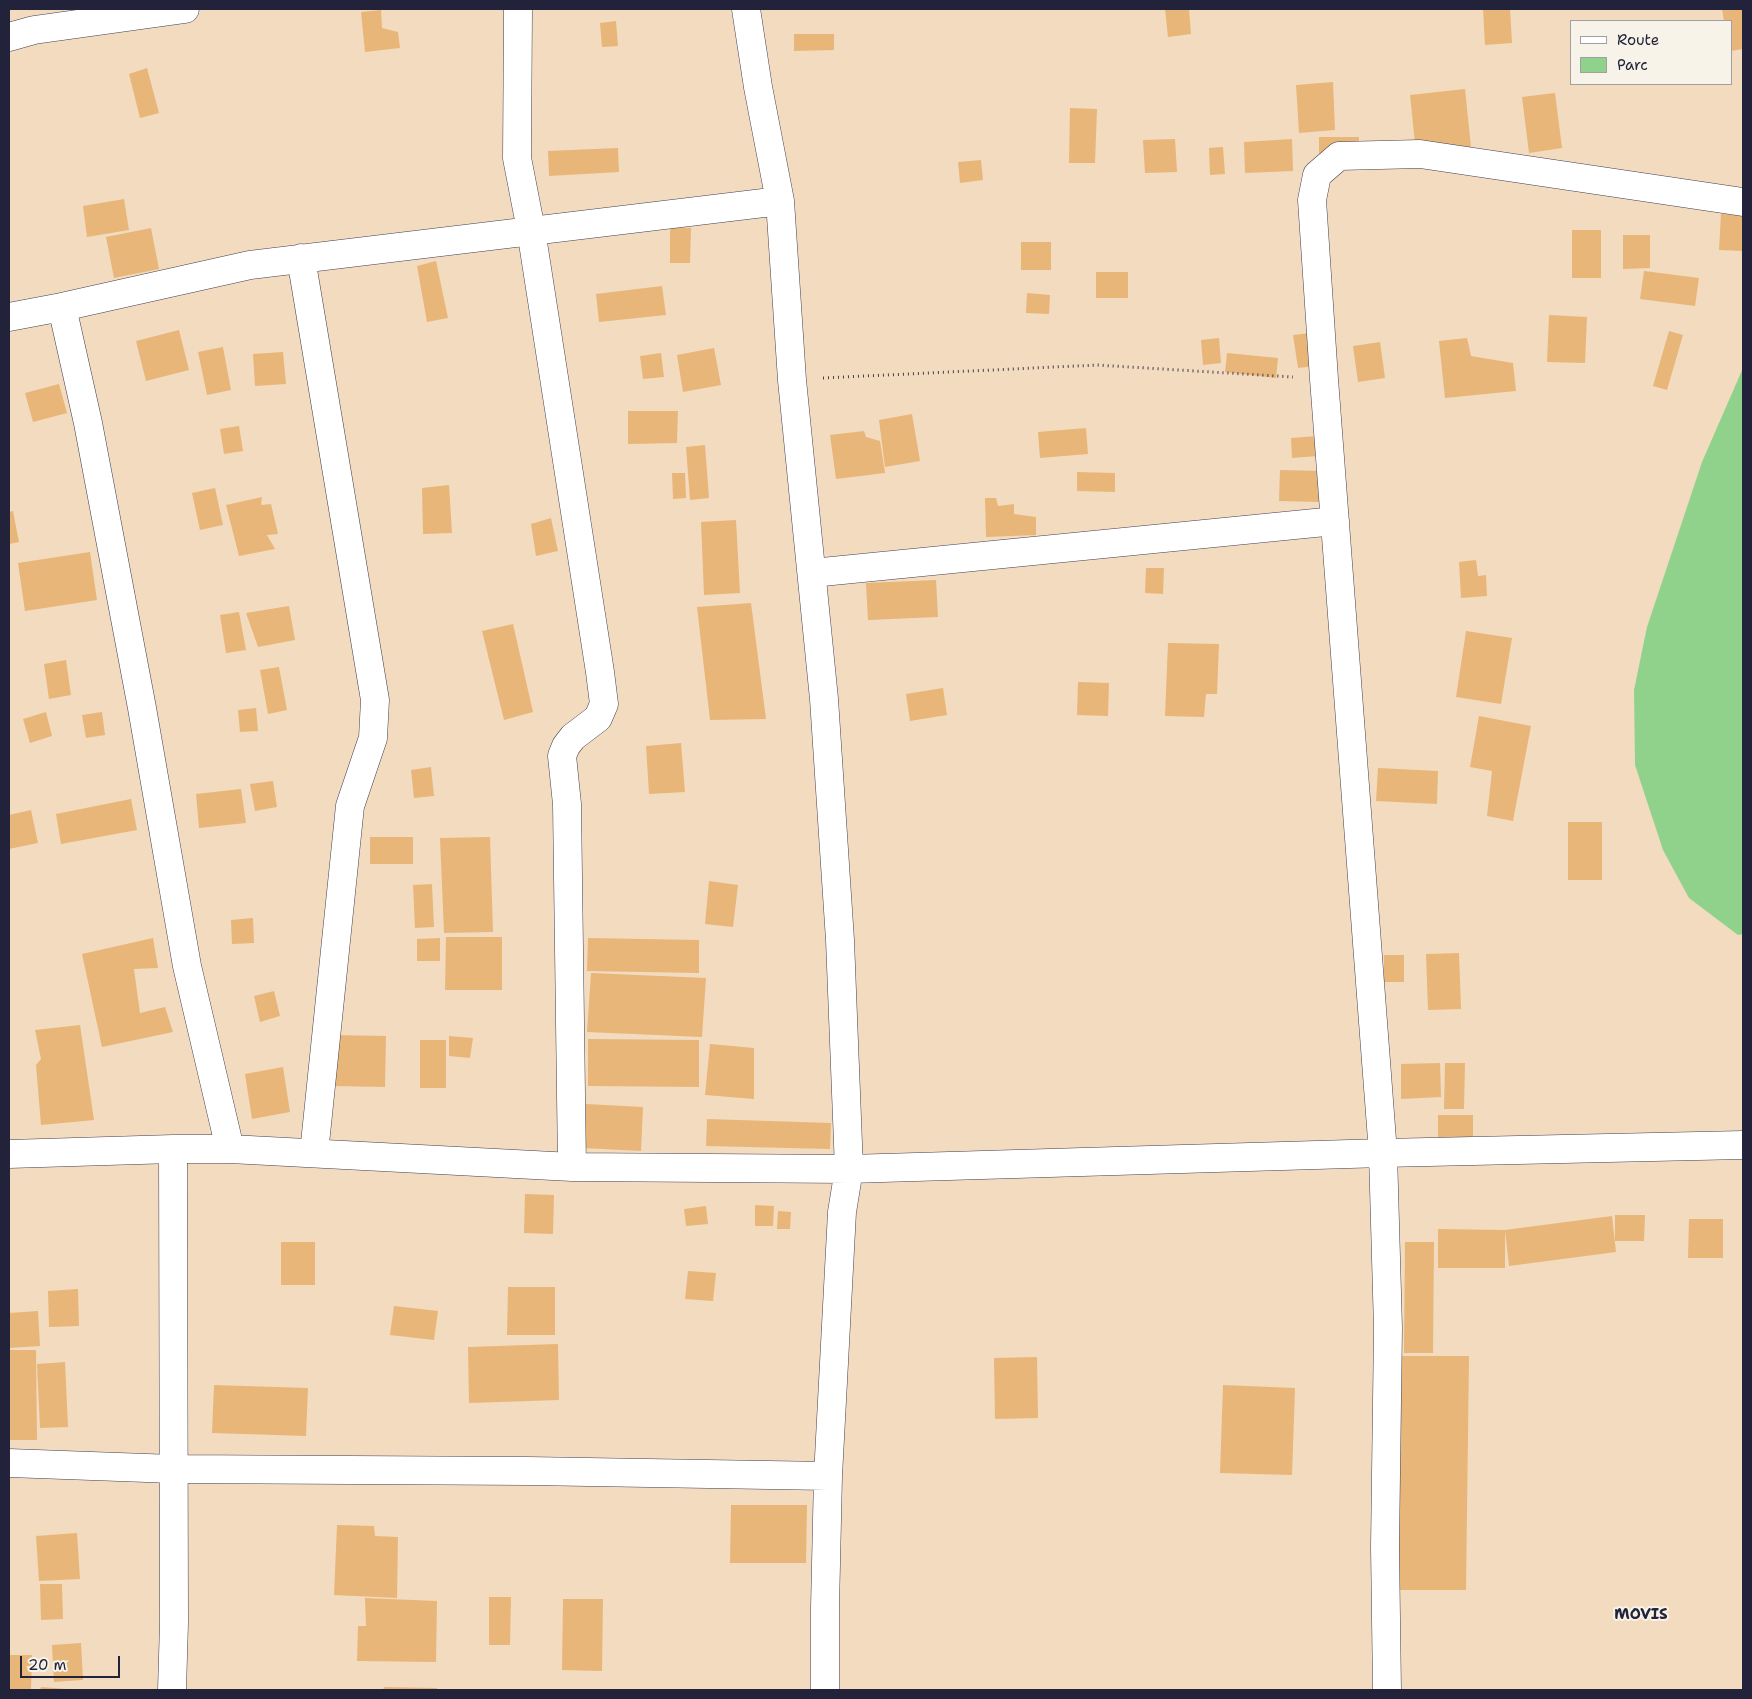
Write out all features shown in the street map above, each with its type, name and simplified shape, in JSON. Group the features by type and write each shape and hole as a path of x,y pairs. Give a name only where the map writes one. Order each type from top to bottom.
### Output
{"street":[{"path":"25,25 185,9"},
{"path":"518,9 517,158 531,230 604,704 598,718 573,737 566,746 562,756 567,804 572,1167"},
{"path":"746,9 758,87 780,201 792,380 824,700 840,940 848,1168 842,1212 828,1476 825,1690"},
{"path":"1387,1690 1385,1547 1388,1328 1383,1153 1324,378 1312,200 1317,175 1339,156 1420,154 1743,202"},
{"path":"9,317 250,265 780,201"},
{"path":"301,258 375,700 373,738 350,806 314,1153"},
{"path":"62,307 88,423 142,708 187,966 230,1149"},
{"path":"812,573 1335,521"},
{"path":"9,1154 230,1149 572,1167 848,1168 1743,1145"},
{"path":"172,1690 174,1623 173,1149"},
{"path":"9,1463 174,1469 528,1471 828,1476"}],"path":[{"path":"792,380 1097,365 1324,378"}],"green space":[{"path":"1743,368 1743,934 1738,935 1689,898 1663,850 1635,765 1634,690 1647,627 1702,462"}],"building":[{"path":"1165,9 1189,9 1191,34 1168,37"},
{"path":"1483,9 1510,9 1512,43 1485,45"},
{"path":"1722,9 1743,9 1743,49 1732,51 1732,20 1724,20"},
{"path":"381,10 382,28 398,32 400,48 365,52 361,12"},
{"path":"616,21 618,46 602,47 600,23"},
{"path":"794,34 834,34 834,50 794,51"},
{"path":"147,68 159,113 140,118 129,74"},
{"path":"1333,82 1335,130 1299,133 1296,85"},
{"path":"1465,89 1471,147 1416,153 1410,95"},
{"path":"1555,93 1562,148 1529,153 1522,97"},
{"path":"1070,108 1097,109 1095,163 1069,163"},
{"path":"1319,137 1359,137 1358,167 1319,167"},
{"path":"1175,139 1177,172 1145,173 1143,140"},
{"path":"1292,139 1293,171 1245,173 1244,142"},
{"path":"1223,147 1225,174 1210,175 1209,148"},
{"path":"618,148 619,172 549,176 548,151"},
{"path":"981,160 983,180 960,183 958,162"},
{"path":"124,199 129,230 87,237 83,206"},
{"path":"1721,214 1743,215 1743,251 1719,250"},
{"path":"670,227 691,228 690,263 670,263"},
{"path":"151,228 159,269 114,278 106,237"},
{"path":"1572,230 1601,230 1601,278 1572,278"},
{"path":"1623,235 1650,235 1650,268 1623,269"},
{"path":"1021,242 1051,242 1051,270 1021,270"},
{"path":"436,261 448,318 427,322 417,266"},
{"path":"1644,271 1699,278 1695,306 1640,299"},
{"path":"1096,272 1128,272 1128,298 1096,298"},
{"path":"662,286 666,315 599,322 596,294"},
{"path":"1027,293 1050,295 1049,314 1026,313"},
{"path":"1549,315 1587,317 1585,363 1547,362"},
{"path":"179,330 189,370 146,381 136,341"},
{"path":"1669,331 1683,335 1667,390 1653,386"},
{"path":"1311,333 1315,366 1298,368 1293,335"},
{"path":"1219,338 1221,363 1203,365 1201,340"},
{"path":"1467,338 1471,356 1513,363 1516,391 1445,398 1439,341"},
{"path":"1380,342 1385,378 1358,382 1353,346"},
{"path":"223,347 231,390 207,395 198,352"},
{"path":"714,348 721,385 683,392 677,355"},
{"path":"283,352 286,384 255,386 253,354"},
{"path":"661,353 664,377 643,379 640,356"},
{"path":"1227,353 1278,358 1276,378 1225,372"},
{"path":"59,384 67,413 33,422 25,393"},
{"path":"628,411 678,411 677,443 628,444"},
{"path":"912,414 920,461 885,467 879,420"},
{"path":"239,426 243,451 224,454 220,429"},
{"path":"1086,428 1088,454 1040,458 1038,432"},
{"path":"864,431 866,437 880,441 885,473 836,479 830,435"},
{"path":"1318,436 1318,456 1292,458 1291,438"},
{"path":"705,445 709,498 690,500 686,447"},
{"path":"1280,470 1321,471 1319,502 1279,501"},
{"path":"1077,472 1115,473 1115,492 1077,491"},
{"path":"672,473 685,473 686,498 673,499"},
{"path":"449,485 452,533 423,534 422,488"},
{"path":"215,488 223,525 200,530 192,493"},
{"path":"262,497 261,505 271,504 278,534 267,535 275,549 239,556 226,505"},
{"path":"985,498 996,498 998,506 1014,504 1014,514 1036,517 1036,535 986,537"},
{"path":"13,511 19,542 9,544 9,512"},
{"path":"551,518 558,551 536,556 531,524"},
{"path":"736,520 740,593 704,595 701,522"},
{"path":"90,552 97,600 25,611 18,563"},
{"path":"1476,560 1478,576 1486,575 1487,596 1461,598 1459,562"},
{"path":"1146,568 1164,568 1163,594 1145,593"},
{"path":"936,580 938,617 868,620 866,583"},
{"path":"751,603 766,719 710,720 697,607"},
{"path":"289,606 295,640 258,647 246,613"},
{"path":"239,612 246,650 226,653 220,615"},
{"path":"513,624 533,712 504,720 482,631"},
{"path":"1466,631 1512,638 1501,704 1456,697"},
{"path":"1168,643 1219,644 1217,694 1206,694 1204,717 1165,716"},
{"path":"66,660 71,695 49,699 44,664"},
{"path":"279,667 287,710 268,714 260,670"},
{"path":"1078,682 1109,683 1108,716 1077,715"},
{"path":"943,688 947,715 910,721 906,694"},
{"path":"256,708 258,731 240,732 238,710"},
{"path":"46,712 52,736 30,743 23,719"},
{"path":"102,712 105,735 86,738 82,715"},
{"path":"1479,716 1531,726 1513,821 1487,816 1492,771 1470,767"},
{"path":"681,743 685,792 649,794 646,746"},
{"path":"431,767 434,796 414,798 411,770"},
{"path":"1378,768 1438,771 1437,804 1376,801"},
{"path":"273,781 277,807 255,811 250,784"},
{"path":"241,789 246,823 199,828 196,794"},
{"path":"131,799 137,830 61,844 56,814"},
{"path":"31,810 38,843 9,849 9,815"},
{"path":"1568,822 1602,822 1602,880 1568,880"},
{"path":"370,837 413,837 413,864 370,864"},
{"path":"490,837 493,932 444,933 440,838"},
{"path":"709,881 738,885 733,927 705,924"},
{"path":"432,884 434,927 415,928 413,885"},
{"path":"253,918 254,943 232,944 231,920"},
{"path":"446,937 502,937 502,990 445,990"},
{"path":"153,938 158,968 134,969 140,1013 165,1007 173,1032 102,1047 82,954"},
{"path":"440,938 440,961 417,961 417,939"},
{"path":"588,938 699,940 699,973 587,971"},
{"path":"1459,953 1461,1009 1428,1010 1426,954"},
{"path":"1384,955 1404,955 1404,982 1384,982"},
{"path":"591,973 706,978 702,1037 587,1032"},
{"path":"274,991 280,1016 260,1022 254,996"},
{"path":"80,1025 94,1120 41,1125 36,1065 41,1059 35,1030"},
{"path":"333,1035 386,1036 385,1087 332,1086"},
{"path":"449,1036 473,1038 470,1058 449,1056"},
{"path":"588,1039 699,1040 699,1087 588,1086"},
{"path":"420,1040 446,1040 446,1088 420,1088"},
{"path":"710,1044 754,1048 754,1099 705,1095"},
{"path":"1440,1063 1441,1097 1401,1099 1401,1064"},
{"path":"1445,1063 1465,1063 1464,1109 1444,1109"},
{"path":"283,1067 290,1112 252,1119 245,1074"},
{"path":"586,1104 643,1107 641,1151 583,1148"},
{"path":"1438,1115 1473,1115 1473,1139 1438,1139"},
{"path":"707,1119 831,1123 830,1149 706,1146"},
{"path":"525,1194 554,1195 553,1234 524,1233"},
{"path":"755,1205 774,1206 773,1226 755,1226"},
{"path":"706,1206 708,1224 686,1226 684,1209"},
{"path":"778,1211 791,1212 790,1229 777,1229"},
{"path":"1615,1215 1645,1215 1644,1241 1615,1241"},
{"path":"1612,1216 1616,1252 1509,1266 1505,1230"},
{"path":"1689,1219 1723,1219 1723,1258 1688,1258"},
{"path":"1438,1229 1505,1230 1505,1268 1438,1268"},
{"path":"281,1242 315,1242 315,1285 281,1285"},
{"path":"1405,1242 1434,1242 1433,1353 1404,1353"},
{"path":"688,1271 716,1273 713,1301 685,1299"},
{"path":"508,1287 555,1287 555,1335 507,1335"},
{"path":"78,1289 79,1326 49,1327 48,1291"},
{"path":"394,1306 438,1311 434,1340 390,1335"},
{"path":"38,1311 40,1346 9,1348 9,1313"},
{"path":"558,1344 559,1400 469,1403 468,1347"},
{"path":"9,1350 36,1350 37,1440 9,1440"},
{"path":"1399,1356 1469,1356 1466,1590 1397,1590"},
{"path":"1037,1357 1038,1418 995,1419 994,1358"},
{"path":"65,1362 68,1427 40,1428 37,1364"},
{"path":"214,1385 308,1388 306,1436 212,1433"},
{"path":"1223,1385 1295,1388 1292,1475 1220,1473"},
{"path":"731,1505 807,1505 806,1563 730,1563"},
{"path":"337,1525 374,1526 375,1536 398,1537 397,1598 334,1595"},
{"path":"77,1533 80,1579 39,1581 36,1536"},
{"path":"40,1584 62,1584 63,1619 41,1620"},
{"path":"489,1597 511,1597 510,1645 489,1645"},
{"path":"365,1598 437,1601 436,1662 357,1661 358,1626 366,1626"},
{"path":"563,1599 603,1599 602,1671 562,1670"},
{"path":"81,1643 83,1680 54,1682 52,1645"},
{"path":"9,1655 32,1655 31,1690 9,1690"},
{"path":"41,1687 67,1689 67,1690 40,1690"},
{"path":"384,1687 437,1688 437,1690 383,1690"}],"district":[{"name":"MOVIS","path":"1641,1615"}]}
